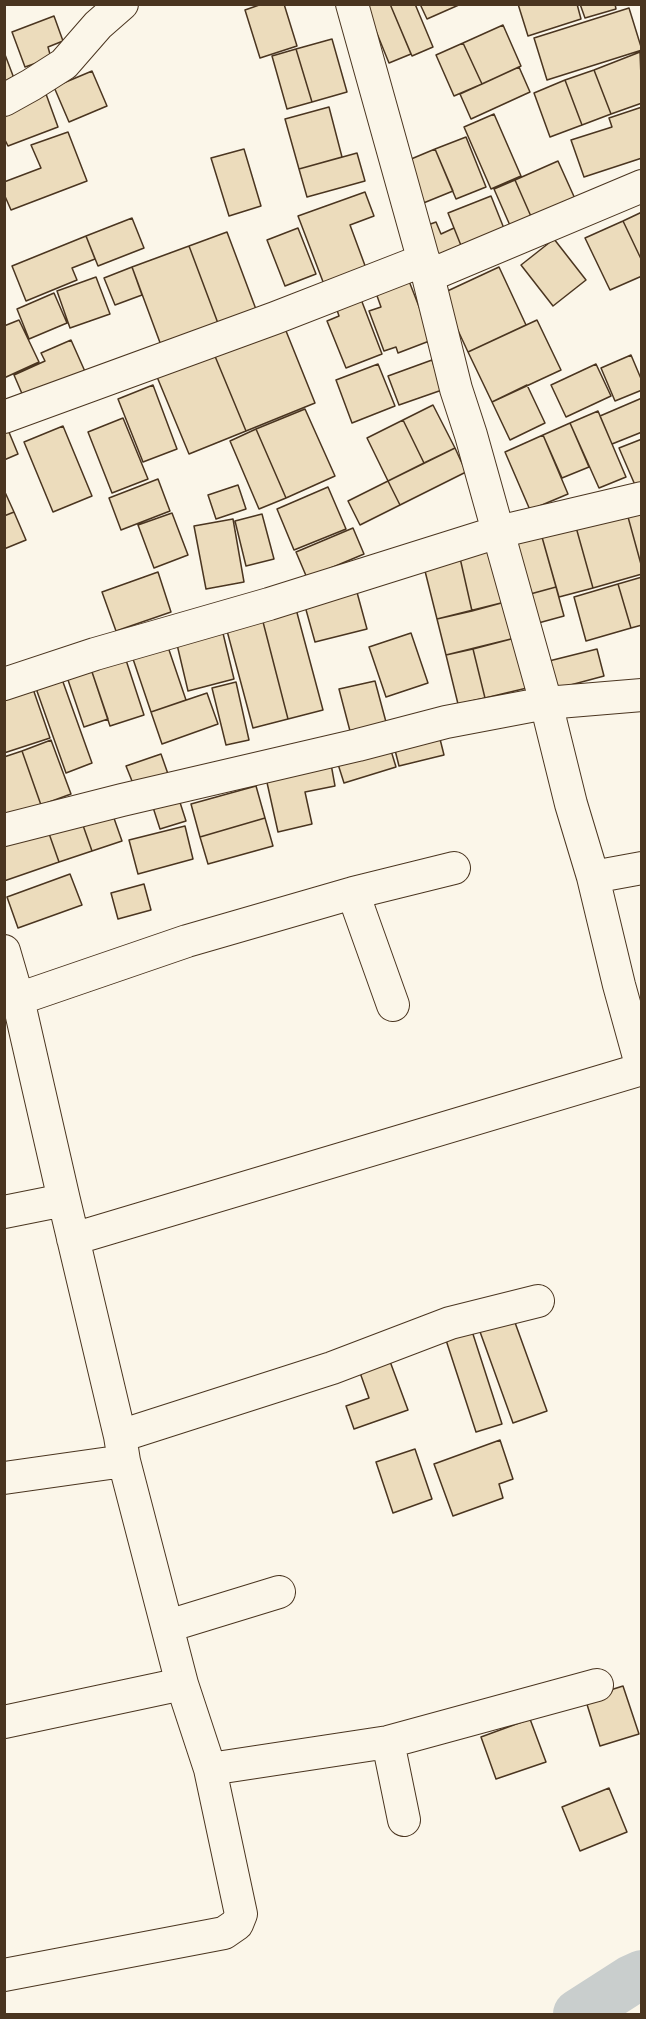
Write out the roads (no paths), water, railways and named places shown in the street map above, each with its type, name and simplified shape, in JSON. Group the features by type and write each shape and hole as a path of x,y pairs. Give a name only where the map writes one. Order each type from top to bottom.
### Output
{"street":[{"path":"4,100 31,86 64,64 98,25 122,4"},
{"path":"73,1239 642,1068 546,703 456,389 426,268 352,4"},
{"path":"4,417 254,326 426,268 642,186"},
{"path":"4,684 95,654 269,604 498,532 642,498"},
{"path":"4,830 446,722 546,703 642,695"},
{"path":"18,999 187,941 353,893 454,868"},
{"path":"593,877 642,868"},
{"path":"353,893 393,1005"},
{"path":"4,951 18,999 122,1449 182,1684 210,1769 241,1914 237,1924 224,1933 4,1975"},
{"path":"4,1212 64,1200"},
{"path":"4,1478 122,1449 450,1323 537,1301"},
{"path":"168,1626 279,1592"},
{"path":"4,1722 182,1684"},
{"path":"210,1769 388,1742 597,1685"},
{"path":"388,1742 404,1820"}],"waterway":[{"path":"578,2014 642,1975"}]}
